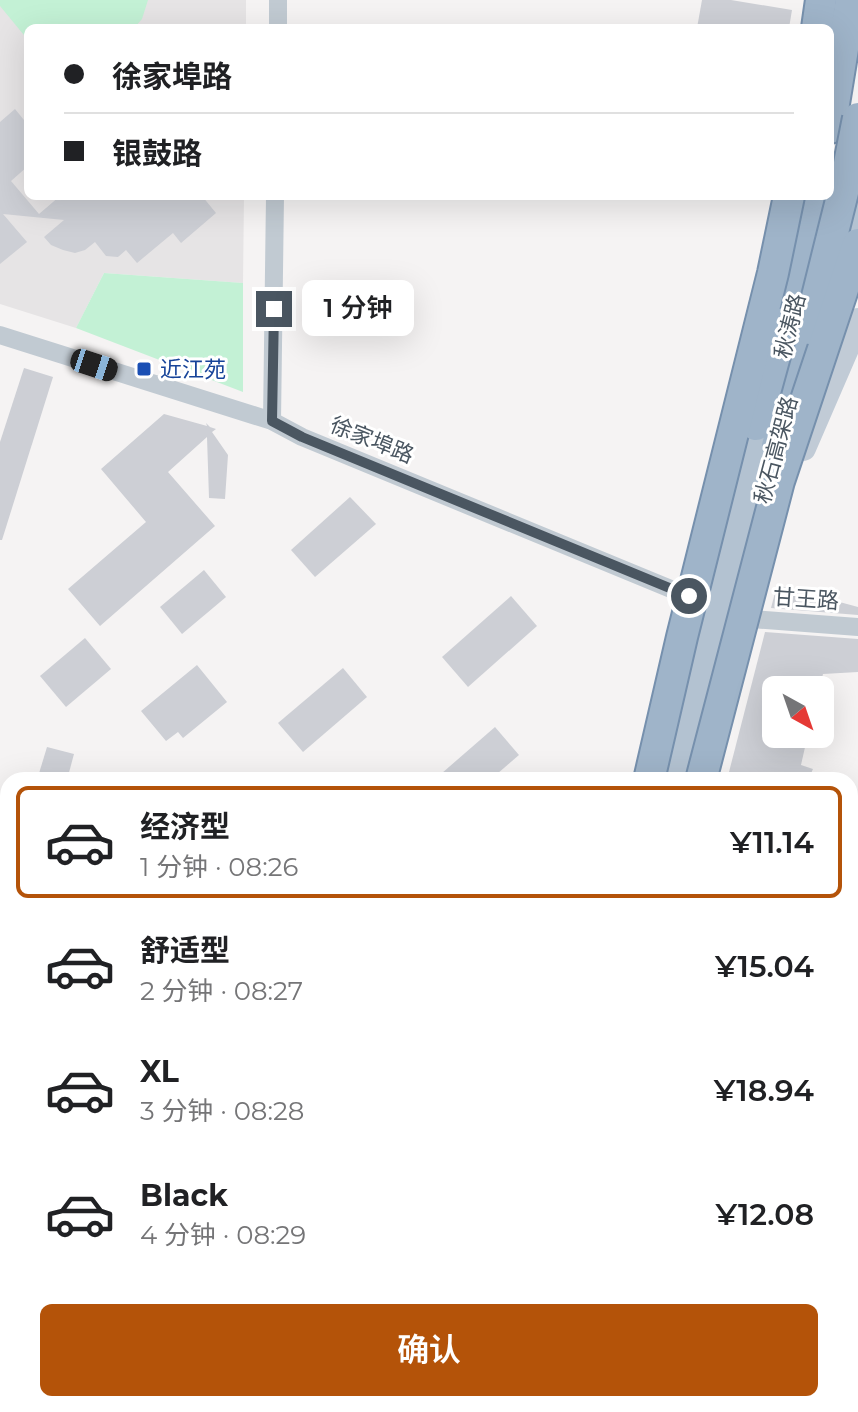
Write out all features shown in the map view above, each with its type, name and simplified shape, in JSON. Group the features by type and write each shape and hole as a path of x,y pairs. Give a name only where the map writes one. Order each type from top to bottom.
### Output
{"highway":[{"path":"818,24 821,0"},
{"path":"834,105 852,0"},
{"name":"秋石高架路","path":"689,772 809,329 858,118"},
{"path":"651,772 788,200"},
{"name":"秋石高架路","path":"662,772 817,200"},
{"path":"703,772 779,481 858,244"}],"main road":[{"path":"834,119 852,0"},
{"name":"秋涛路","path":"711,772 846,254 858,197"},
{"name":"秋涛路","path":"673,772 797,300 817,200"},
{"path":"785,488 858,321"}],"street":[{"path":"278,0 278,24"},
{"path":"272,421 275,200"},
{"name":"徐家埠路","path":"0,335 272,421 302,437 718,608"},
{"name":"甘王路","path":"751,619 858,627"}],"shaded area":[{"path":"0,0 246,0 246,24 24,24 24,200 244,200 243,283 104,273 76,328 0,304"}],"green space":[{"path":"0,0 148,0 138,24 24,24 24,35 0,6"},
{"path":"104,273 243,283 243,392 76,328"}],"building":[{"path":"702,0 731,0 792,10 790,24 698,24"},
{"path":"15,109 24,120 24,170 11,181 39,214 55,200 205,200 216,213 181,243 173,233 137,263 126,250 118,257 106,256 95,242 75,253 51,245 44,237 64,220 3,214 27,242 0,264 0,122"},
{"path":"24,368 53,377 0,540 0,442"},
{"path":"164,414 207,426 206,423 216,429 212,432 228,455 225,499 209,498 207,437 168,472 215,526 100,626 68,589 146,522 101,469"},
{"path":"350,497 376,524 315,577 291,550"},
{"path":"204,570 226,597 182,634 160,607"},
{"path":"777,585 858,607 858,615 771,608"},
{"path":"511,596 537,626 468,687 442,657"},
{"path":"765,632 858,639 858,672 822,676 762,676 762,748 805,748 801,765 813,769 812,772 729,772"},
{"path":"85,638 111,669 66,707 40,676"},
{"path":"197,665 227,702 183,738 178,732 166,741 141,711"},
{"path":"343,668 367,697 303,752 278,723"},
{"path":"495,727 519,755 499,772 443,772"},
{"path":"47,747 74,754 69,772 39,772"}],"place":[{"name":"近江苑","path":"144,369"}],"route":[{"path":"274,309 272,421 302,437 689,596"}]}
